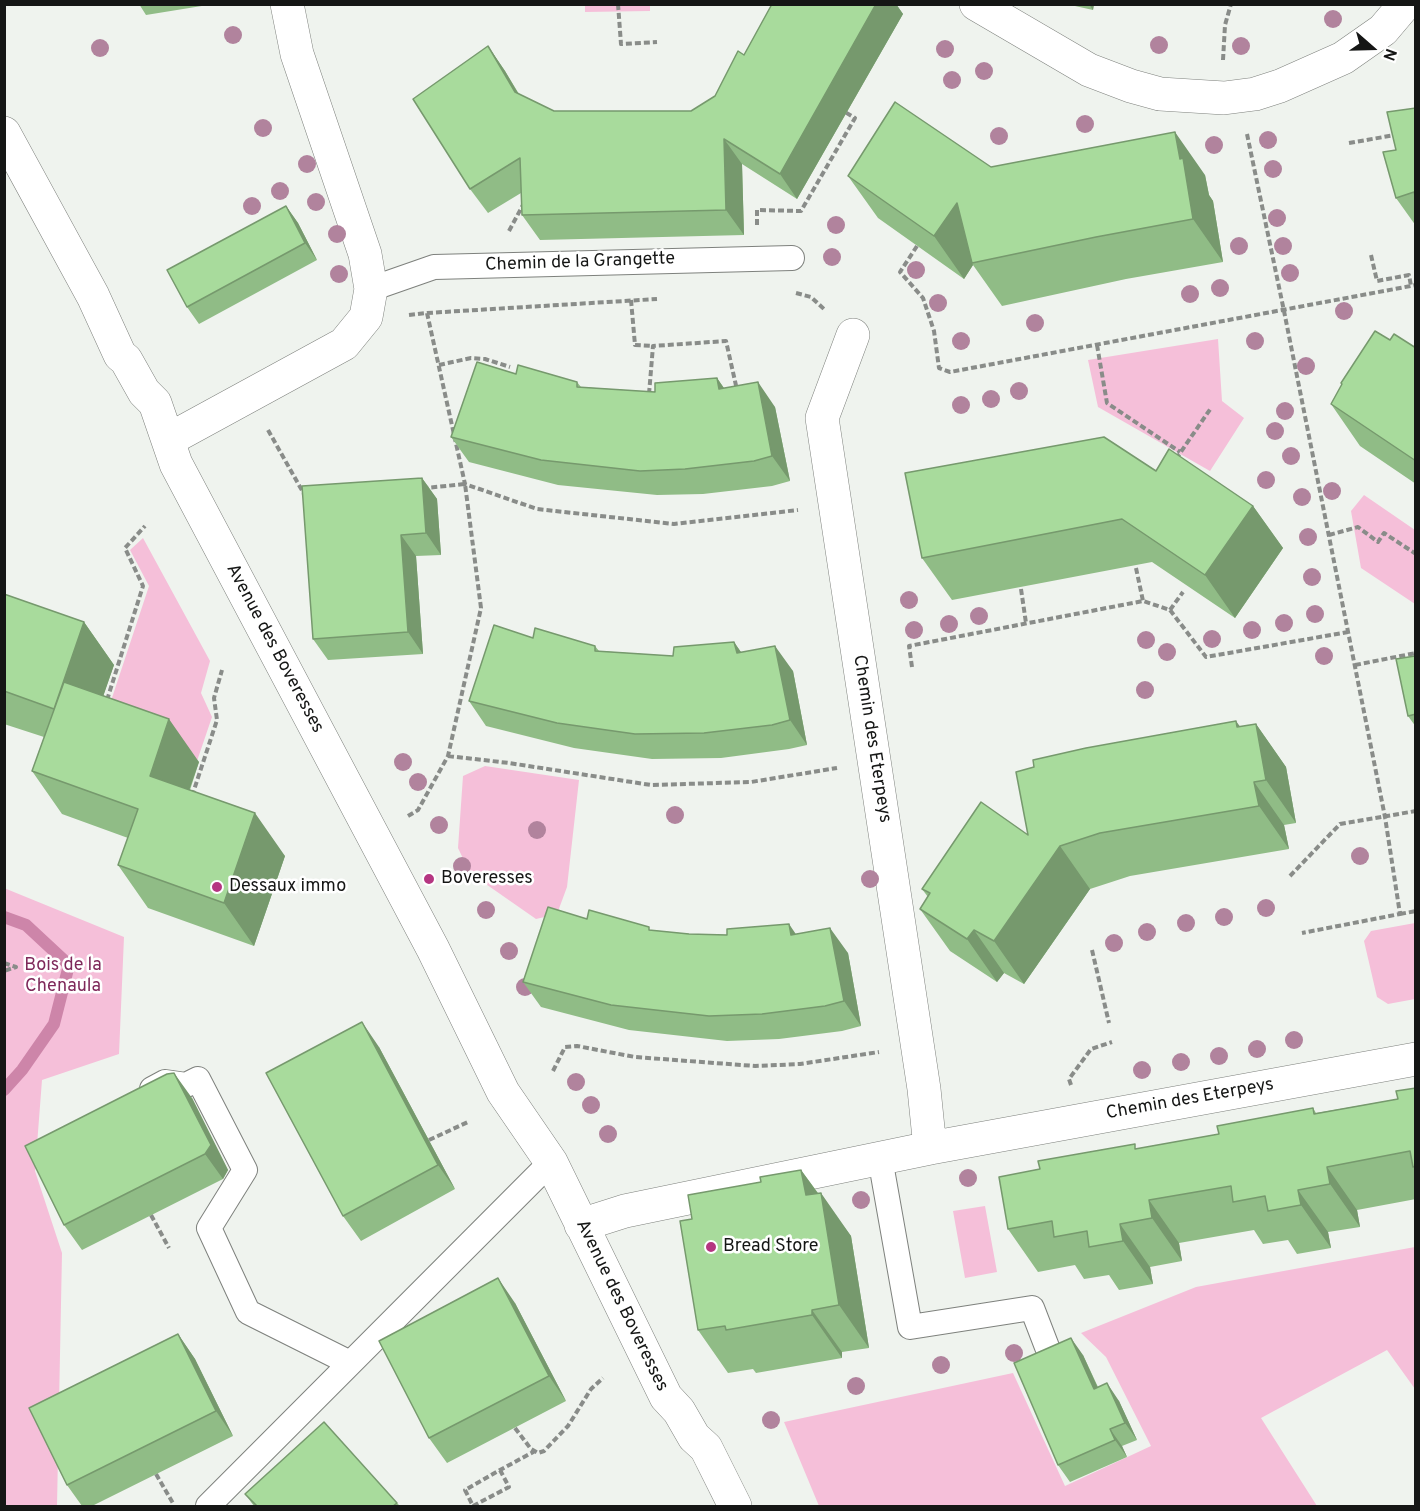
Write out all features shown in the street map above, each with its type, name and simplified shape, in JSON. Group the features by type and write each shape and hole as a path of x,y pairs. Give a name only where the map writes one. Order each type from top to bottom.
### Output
{"street":[{"path":"168,440 344,344 369,303 365,255 297,54 287,4"},
{"path":"976,4 1099,74 1131,86 1160,93 1224,98 1280,86 1343,58 1383,30 1405,4"},
{"name":"Avenue des Boveresses","path":"4,133 93,297 120,355 126,360 144,392 155,403 176,464 433,949 503,1092 551,1162 666,1398 679,1411 694,1437 706,1448 735,1506"},
{"name":"Chemin des Eterpeys","path":"853,335 822,418 924,1089 930,1148"},
{"name":"Chemin des Eterpeys","path":"581,1226 625,1211 930,1148 1416,1059"}],"lane":[{"name":"Chemin de la Grangette","path":"369,303 434,267 792,258"},
{"path":"134,1096 165,1082 186,1085 198,1079 245,1170 209,1228 248,1312 350,1363"},
{"path":"880,1158 910,1327 1032,1308 1047,1347"},
{"path":"208,1506 551,1162"}],"path":[{"path":"618,4 621,44 657,42"},
{"path":"1222,66 1225,25 1231,4"},
{"path":"758,259 757,210 801,211 855,118 845,112"},
{"path":"1244,125 1250,142 1355,665 1400,914"},
{"path":"1349,143 1402,134"},
{"path":"490,266 527,196"},
{"path":"917,246 900,272 923,297 934,331 939,368 950,372 1413,286 1409,274 1377,281 1371,255"},
{"path":"793,292 811,297 853,335"},
{"path":"369,303 427,313 666,298"},
{"path":"631,300 635,345 726,341 738,398"},
{"path":"408,816 418,810 448,756 481,608 465,484 427,313"},
{"path":"1097,345 1107,404 1180,452"},
{"path":"649,403 652,346"},
{"path":"439,365 471,358 485,359 510,367"},
{"path":"248,396 306,498"},
{"path":"1178,468 1176,458 1211,408"},
{"path":"420,488 465,484 537,509 674,524 730,519 834,504"},
{"path":"105,705 143,586 125,548 145,526"},
{"path":"1329,535 1358,527 1378,542 1384,533 1416,554"},
{"path":"1136,568 1143,601"},
{"path":"1020,589 1026,623"},
{"path":"1170,610 1183,592"},
{"path":"912,668 909,646 1143,601 1170,610 1206,657 1348,632"},
{"path":"1355,665 1416,653"},
{"path":"191,798 217,720 214,698 222,670"},
{"path":"448,756 651,785 751,782 874,763"},
{"path":"1290,876 1340,824 1416,811"},
{"path":"1302,933 1416,911"},
{"path":"1092,950 1109,1023"},
{"path":"4,963 16,967 4,971"},
{"path":"553,1071 565,1047 577,1046 635,1057 755,1066 800,1064 887,1050 917,1042"},
{"path":"1072,1089 1069,1079 1091,1049 1112,1042"},
{"path":"429,1140 468,1122"},
{"path":"151,1215 169,1248"},
{"path":"515,1428 526,1444 535,1451 538,1453 544,1450 568,1426 591,1389 603,1378"},
{"path":"500,1470 509,1487 472,1506 465,1490 500,1470 535,1451"},
{"path":"156,1474 175,1506"}],"green space":[{"path":"585,5 650,5 650,11 585,12"},
{"path":"1218,339 1222,401 1244,418 1210,471 1098,407 1088,360"},
{"path":"1364,495 1415,530 1415,604 1361,568 1351,511"},
{"path":"143,538 210,661 201,693 212,717 197,761 102,728 149,586 130,550"},
{"path":"485,766 579,780 567,887 557,914 536,919 470,873 458,848 463,776"},
{"name":"Bois de la Chenaula","path":"4,888 124,937 119,1054 42,1080 35,1171 62,1253 57,1506 5,1506"},
{"path":"1415,923 1415,999 1388,1004 1377,997 1364,941 1371,931"},
{"path":"985,1206 997,1272 965,1278 953,1211"},
{"path":"1415,1247 1415,1389 1387,1350 1261,1418 1317,1506 819,1506 784,1422 1013,1373 1065,1486 1151,1446 1106,1357 1081,1333 1196,1287"}],"building":[{"path":"772,4 876,4 780,174 724,139 726,210 522,215 520,158 470,189 413,99 488,46 515,92 554,111 691,111 715,96 738,51 744,55"},
{"path":"895,102 991,167 1175,132 1180,159 1183,158 1193,219 972,263 957,203 934,236 848,176"},
{"path":"1416,108 1416,199 1414,192 1396,198 1383,152 1396,150 1387,112"},
{"path":"286,206 305,243 187,307 167,270"},
{"path":"1375,331 1390,340 1394,334 1416,348 1416,461 1331,404 1341,383"},
{"path":"477,362 516,374 518,365 577,382 577,387 655,392 655,383 717,378 719,389 758,382 772,456 754,461 685,469 640,471 541,460 451,437"},
{"path":"1104,437 1156,471 1169,449 1253,506 1205,575 1122,519 922,558 905,473"},
{"path":"422,478 426,533 401,535 408,632 313,639 302,486"},
{"path":"4,594 84,622 54,709 4,691"},
{"path":"494,625 533,638 535,628 595,646 595,651 673,656 674,647 734,642 737,653 775,646 790,720 772,725 704,733 635,734 557,723 469,701"},
{"path":"1415,648 1416,714 1408,716 1396,659 1415,656"},
{"path":"64,682 169,719 150,776 255,813 224,903 118,865 138,809 32,771"},
{"path":"1236,721 1237,727 1256,724 1266,780 1254,782 1259,806 1100,833 1060,846 994,941 974,930 967,939 920,909 930,893 922,889 981,802 1028,835 1016,772 1034,767 1033,760"},
{"path":"548,907 587,919 589,910 649,927 649,930 689,934 727,935 727,929 789,924 791,935 830,928 844,1001 825,1006 762,1014 709,1016 611,1005 523,982"},
{"path":"362,1022 438,1165 343,1216 266,1073"},
{"path":"174,1073 211,1145 205,1154 64,1225 25,1146 167,1074"},
{"path":"1416,1088 1416,1166 1413,1167 1410,1151 1327,1167 1330,1184 1298,1190 1301,1205 1268,1211 1265,1196 1233,1202 1231,1186 1149,1200 1152,1218 1120,1224 1123,1241 1089,1247 1087,1231 1054,1237 1052,1221 1008,1229 999,1177 1040,1169 1038,1161 1135,1144 1135,1149 1219,1134 1217,1126 1313,1108 1314,1114 1398,1099 1396,1091"},
{"path":"801,1170 806,1195 821,1193 839,1305 812,1310 812,1315 726,1330 725,1326 698,1330 680,1221 692,1219 688,1195 761,1182 760,1177"},
{"path":"498,1278 549,1376 429,1438 379,1341"},
{"path":"178,1334 216,1411 67,1485 29,1408"},
{"path":"1071,1338 1094,1389 1107,1383 1125,1423 1110,1429 1115,1440 1058,1465 1014,1363"},
{"path":"324,1422 397,1503 393,1506 257,1506 245,1494"}],"waterway":[{"path":"4,917 26,925 69,965 54,1024 22,1070 4,1090"}],"place":[{"name":"Boveresses","path":"429,879"},
{"name":"Dessaux immo","path":"217,887"},
{"name":"Bread Store","path":"711,1247"}]}
